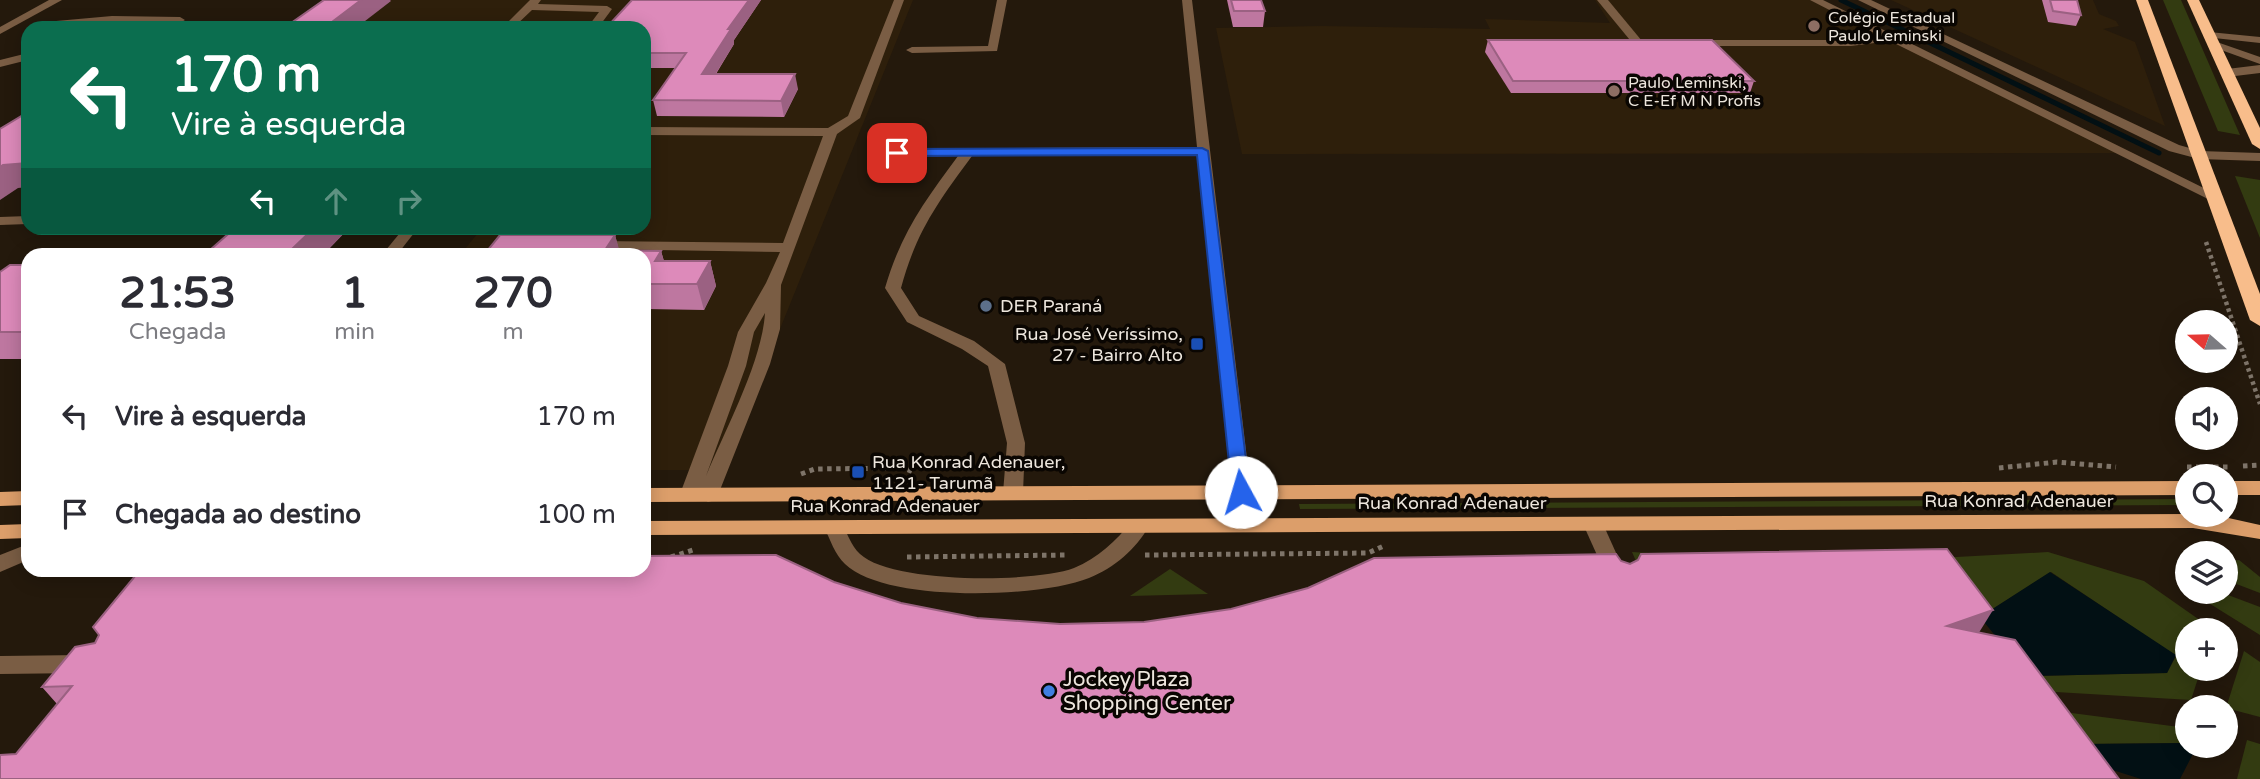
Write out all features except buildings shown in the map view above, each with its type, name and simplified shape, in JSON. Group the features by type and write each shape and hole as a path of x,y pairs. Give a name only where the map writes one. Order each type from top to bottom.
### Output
{"highway":[{"path":"2142,0 2260,320"},
{"path":"2193,0 2260,144"}],"main road":[{"name":"Rua Konrad Adenauer","path":"651,495 2175,488"},
{"path":"2238,488 2260,488"},
{"path":"0,499 21,498"},
{"name":"Rua Konrad Adenauer","path":"651,528 2193,521 2260,532"},
{"path":"0,532 21,531"}],"street":[{"path":"0,31 57,0"},
{"path":"651,131 831,131 854,118 899,0"},
{"path":"912,50 993,49 1002,0"},
{"path":"1187,0 1245,525"},
{"path":"1602,0 1645,43 1625,44"},
{"path":"1815,0 2215,197"},
{"path":"1863,0 2174,148 2199,155 2260,157"},
{"path":"515,21 533,4 607,9 598,21"},
{"path":"97,21 180,20"},
{"path":"1676,43 1851,43 1891,38"},
{"path":"2211,40 2260,40"},
{"path":"2211,40 2260,61"},
{"path":"0,64 21,58"},
{"path":"2227,73 2260,69"},
{"path":"699,494 761,364 772,329 774,283 831,131"},
{"path":"874,153 1202,151"},
{"path":"968,152 924,211 903,253 893,288 913,319 968,345 996,364 1016,443 1013,493"},
{"path":"0,221 21,220"},
{"path":"544,235 546,239 574,245 732,245 789,248"},
{"path":"1593,524 1619,582"},
{"path":"834,527 852,559 862,567 891,579 911,582 1036,583 1055,582 1093,569 1114,555 1139,526"},
{"path":"0,564 21,554"},
{"path":"0,665 107,664"}],"path":[{"path":"1134,555 1368,553 1392,542"},
{"path":"668,558 698,548"},
{"path":"898,557 1072,555"}],"shaded area":[{"path":"354,0 913,0 723,470 651,470 651,248 466,248 476,235 651,235 651,21 326,21"},
{"name":"Paulo Leminski, C E-Ef M N Profis","path":"1595,0 1815,0 2125,153 1242,154 1216,28 1322,26 1490,29 1485,19 1610,23"},
{"path":"1891,0 2093,0 2099,14 2116,21 2119,26 2103,29 2135,42 2165,126"},
{"path":"2050,572 2175,654 2175,657 2167,673 2028,676 1980,617"},
{"path":"2175,743 2175,758 2191,758 2180,779 2141,779 2103,767 2083,744"}],"green space":[{"path":"2163,0 2181,0 2240,135 2218,131"},
{"path":"2235,176 2260,180 2260,238"},
{"path":"2175,499 2175,505 1300,509 1299,504"},
{"path":"1632,552 1716,557 1920,559 2048,552 2144,581 2197,618 2175,618 2175,655 2051,572 1980,617 1643,577"},
{"path":"2238,560 2260,577 2260,593 2238,585"},
{"path":"1170,569 1208,594 1130,596"},
{"path":"2238,599 2260,607 2260,635 2238,621 2238,618 2233,618 2210,604 2238,604"},
{"path":"2244,651 2260,662 2260,717 2238,711 2238,695 2230,695 2235,681 2238,681 2238,670"},
{"path":"2175,658 2175,681 2197,681 2193,695 2175,695 2175,699 2039,691 2028,676 2167,673"},
{"path":"2056,711 2175,726 2175,743 2083,744"},
{"path":"2247,740 2260,744 2260,779 2237,779"}],"waterway":[{"path":"1841,0 2159,153"}],"place":[{"name":"Colégio Estadual Paulo Leminski","path":"1814,26"},
{"name":"Paulo Leminski, C E-Ef M N Profis","path":"1614,91"},
{"name":"DER Paraná","path":"986,306"},
{"name":"Rua José Veríssimo, 27 - Bairro Alto","path":"1197,344"},
{"name":"Rua Konrad Adenauer, 1121- Tarumã","path":"858,472"},
{"name":"Jockey Plaza Shopping Center","path":"1049,691"}],"route":[{"path":"897,153 1202,151 1241,492"}]}
